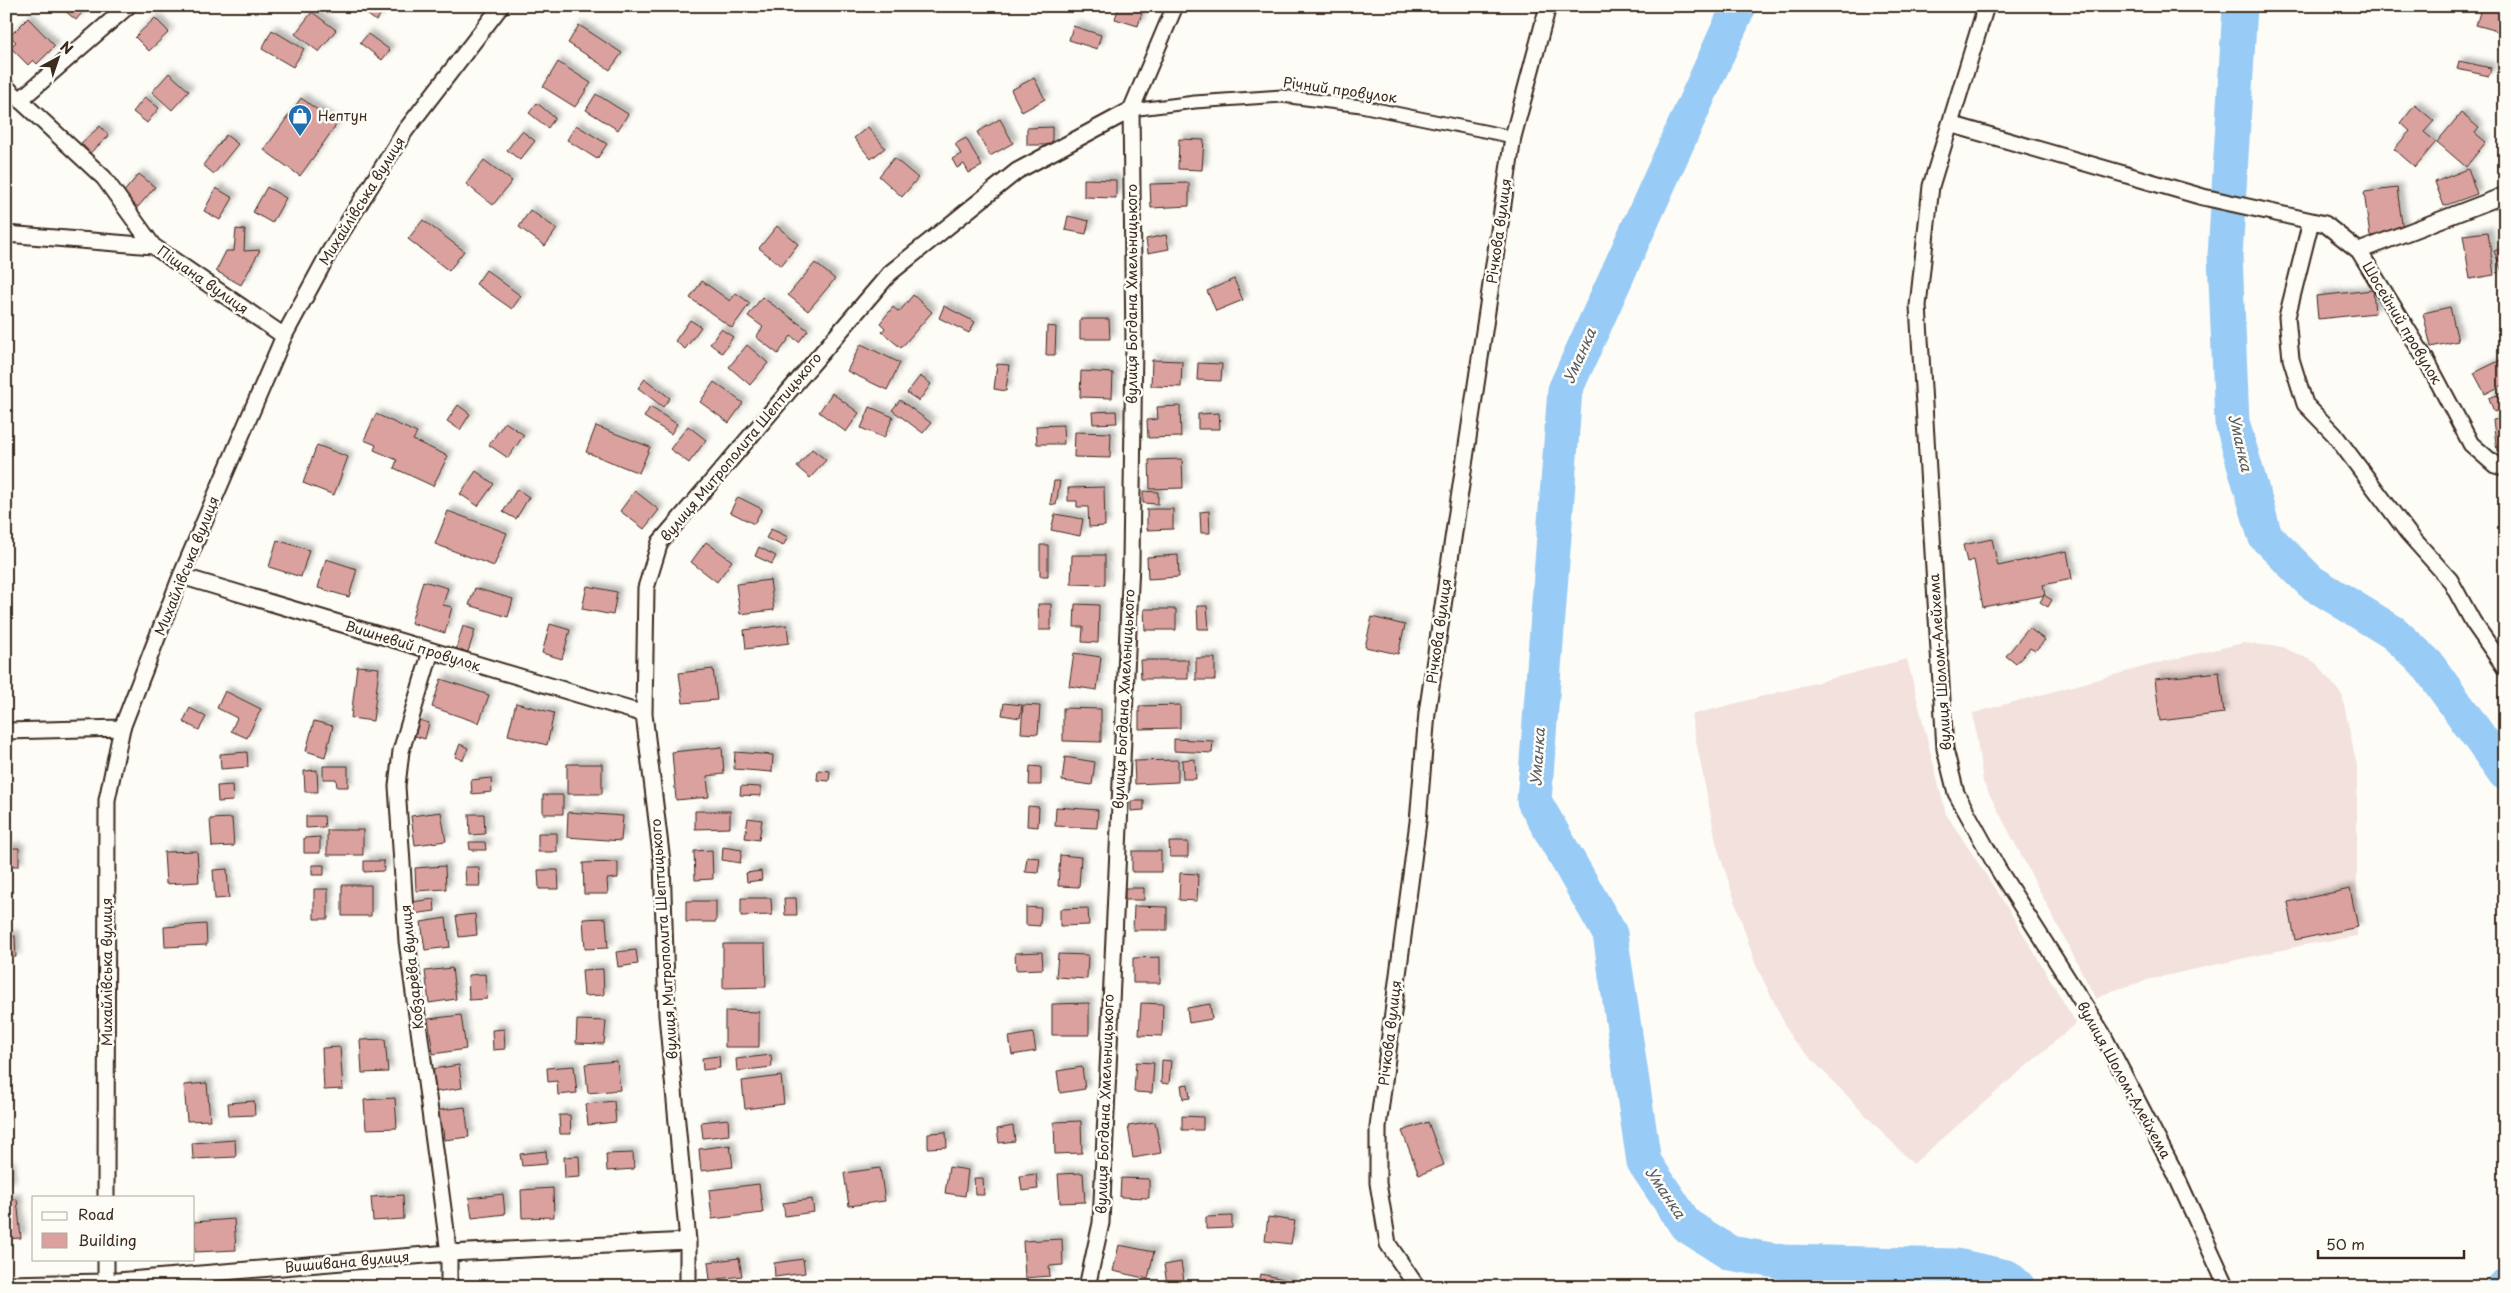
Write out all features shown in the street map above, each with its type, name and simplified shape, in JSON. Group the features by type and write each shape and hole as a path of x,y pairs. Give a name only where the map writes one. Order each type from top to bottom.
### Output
{"street":[{"path":"20,100 128,6"},
{"name":"Михайлівська вулиця","path":"106,1196 107,800 122,728 181,576 284,336 330,251 405,131 501,6"},
{"path":"1131,110 1175,6"},
{"name":"Річкова вулиця","path":"1417,1287 1388,1244 1378,1183 1378,1127 1418,822 1427,713 1513,137 1548,6"},
{"name":"вулиця Шолом-Алейхема","path":"1986,6 1931,186 1918,306 1945,749 1956,793 1998,869 2102,1033 2174,1171 2227,1287"},
{"name":"Піщана вулиця","path":"6,87 104,178 153,246 284,336"},
{"name":"Річний провулок","path":"1131,110 1195,102 1282,96 1361,106 1513,137"},
{"name":"вулиця Митрополита Шептицького","path":"688,1287 688,1241 667,1015 662,862 644,714 646,588 660,542 890,273 1017,171 1131,110"},
{"name":"вулиця Богдана Хмельницького","path":"1087,1287 1100,1223 1113,903 1131,563 1134,344 1131,110"},
{"name":"Шосейний провулок","path":"1950,124 2204,197 2325,224 2359,252 2428,363 2471,444 2495,465 2505,468"},
{"path":"2359,252 2505,194"},
{"path":"2311,221 2288,317 2292,359 2305,404 2334,434 2408,534 2450,580 2474,622 2505,668"},
{"path":"6,234 153,246"},
{"name":"Вишневий провулок","path":"181,576 644,714"},
{"name":"Кобзарèва вулиця","path":"431,651 400,751 397,786 407,941 449,1253 448,1287"},
{"path":"6,731 122,728"},
{"name":"Вишивана вулиця","path":"6,1284 106,1284 449,1253 688,1241"},
{"path":"106,1260 106,1284"}],"shaded area":[{"path":"2243,643 2282,647 2315,662 2342,695 2357,766 2357,936 2304,945 2151,979 2112,991 2096,999 1983,782 1973,713 2162,662"},
{"path":"1907,659 1946,814 2009,910 2076,1023 1913,1164 1792,1039 1755,963 1717,846 1691,715"}],"building":[{"path":"59,6 85,6 86,8 76,20"},
{"path":"368,6 387,6 376,21 364,12"},
{"path":"1119,6 1144,6 1138,26 1115,19"},
{"path":"2482,6 2505,6 2505,33 2476,25"},
{"path":"312,12 336,30 319,52 295,34"},
{"path":"28,18 55,46 37,64 33,60 28,65 10,47 16,42 10,36"},
{"path":"155,18 169,32 149,51 135,37"},
{"path":"579,25 622,53 610,70 568,43"},
{"path":"1073,26 1101,35 1097,49 1069,40"},
{"path":"272,30 304,49 293,67 262,49"},
{"path":"368,34 390,50 382,60 360,43"},
{"path":"2459,61 2491,68 2489,76 2457,69"},
{"path":"558,62 591,83 575,107 543,87"},
{"path":"169,73 189,91 172,110 152,92"},
{"path":"1034,78 1045,99 1022,112 1011,90"},
{"path":"596,94 628,114 618,130 586,110"},
{"path":"145,97 159,108 147,123 133,112"},
{"name":"Нептун","path":"301,98 337,124 300,176 264,150"},
{"path":"537,103 555,118 548,128 529,113"},
{"path":"2415,105 2434,121 2424,132 2436,142 2415,167 2394,149 2410,131 2401,123"},
{"path":"2461,113 2479,128 2475,133 2486,142 2466,167 2437,142"},
{"path":"1000,119 1013,143 990,156 977,132"},
{"path":"576,125 607,144 597,159 567,140"},
{"path":"100,126 109,136 90,153 81,143"},
{"path":"868,127 885,148 871,159 854,138"},
{"path":"1052,127 1052,145 1027,145 1027,128"},
{"path":"522,131 535,141 520,160 507,150"},
{"path":"226,135 238,144 214,174 203,165"},
{"path":"966,138 982,166 969,173 964,164 957,168 952,159 961,154 955,144"},
{"path":"1179,139 1204,140 1202,170 1178,169"},
{"path":"894,158 918,178 902,197 879,176"},
{"path":"484,160 512,181 493,205 466,184"},
{"path":"2468,169 2477,194 2444,206 2435,182"},
{"path":"139,174 155,187 138,207 122,194"},
{"path":"1084,179 1116,180 1116,198 1084,197"},
{"path":"1189,183 1189,206 1151,208 1150,184"},
{"path":"267,187 286,198 272,223 253,212"},
{"path":"216,188 233,198 220,220 204,211"},
{"path":"2397,188 2403,231 2370,236 2364,192"},
{"path":"530,210 557,229 545,246 519,227"},
{"path":"1068,216 1089,221 1086,234 1065,230"},
{"path":"423,220 464,251 449,271 408,239"},
{"path":"777,226 798,244 781,266 759,248"},
{"path":"236,229 245,230 244,251 260,250 241,285 216,271 226,251 234,251"},
{"path":"2488,232 2494,275 2470,279 2463,235"},
{"path":"1166,235 1169,249 1148,253 1146,239"},
{"path":"2505,247 2505,279 2494,251"},
{"path":"815,263 835,279 808,311 788,295"},
{"path":"486,270 521,296 512,309 476,284"},
{"path":"1234,279 1243,300 1216,311 1207,291"},
{"path":"702,281 730,301 736,293 750,303 732,328 690,298"},
{"path":"2373,290 2375,313 2318,319 2316,296"},
{"path":"913,295 932,312 901,348 882,332 885,328 880,323 893,307 899,312"},
{"path":"762,297 808,330 799,342 791,336 778,354 756,337 763,327 748,316"},
{"path":"944,306 975,322 969,333 939,318"},
{"path":"2450,307 2458,341 2431,347 2423,313"},
{"path":"1080,319 1109,319 1110,339 1080,339"},
{"path":"690,320 701,327 685,349 675,341"},
{"path":"1047,326 1056,327 1055,355 1046,355"},
{"path":"721,329 733,337 722,353 710,344"},
{"path":"861,344 900,363 887,390 847,371"},
{"path":"747,345 768,363 750,385 729,367"},
{"path":"2505,358 2505,384 2485,394 2474,373"},
{"path":"1152,360 1182,361 1181,387 1151,386"},
{"path":"1198,363 1222,364 1221,381 1197,380"},
{"path":"997,364 1009,365 1006,391 994,389"},
{"path":"1081,371 1113,373 1112,398 1080,397"},
{"path":"920,376 931,384 919,401 907,393"},
{"path":"645,379 670,398 663,407 638,388"},
{"path":"714,382 743,403 729,423 700,402"},
{"path":"2505,392 2505,408 2494,412 2489,398"},
{"path":"832,393 859,413 846,432 819,412"},
{"path":"900,400 931,423 923,433 892,410"},
{"path":"458,405 470,414 460,430 447,421"},
{"path":"1180,406 1181,437 1148,438 1147,420 1158,419 1157,407"},
{"path":"650,407 677,424 671,434 644,417"},
{"path":"870,407 893,417 884,438 861,428"},
{"path":"1116,411 1117,423 1093,424 1092,412"},
{"path":"1219,413 1220,429 1198,429 1198,414"},
{"path":"376,414 417,433 413,440 448,456 433,486 394,468 397,460 374,450 376,445 364,440"},
{"path":"2505,418 2505,450 2497,451 2493,420"},
{"path":"505,422 524,435 508,458 489,445"},
{"path":"1063,425 1064,444 1037,444 1036,426"},
{"path":"596,426 650,447 639,473 586,452"},
{"path":"688,426 706,440 689,463 670,449"},
{"path":"1075,432 1111,433 1110,458 1074,457"},
{"path":"317,445 348,457 334,495 303,483"},
{"path":"812,449 826,460 810,478 797,467"},
{"path":"1182,459 1183,488 1150,489 1149,460"},
{"path":"476,471 494,484 478,506 460,494"},
{"path":"1054,481 1060,481 1056,505 1050,504"},
{"path":"1104,487 1105,526 1089,527 1088,507 1077,507 1077,501 1068,501 1068,488"},
{"path":"517,489 529,497 516,519 503,512"},
{"path":"635,491 659,510 644,529 620,511"},
{"path":"1143,491 1158,492 1158,504 1143,503"},
{"path":"738,497 762,509 754,524 730,512"},
{"path":"1147,509 1173,509 1173,529 1147,530"},
{"path":"448,511 507,533 494,566 435,544"},
{"path":"1209,511 1210,533 1201,533 1200,512"},
{"path":"1055,514 1083,519 1080,536 1051,530"},
{"path":"771,529 788,537 783,546 766,538"},
{"path":"1992,539 1998,566 2067,551 2072,579 2043,585 2045,595 1983,607 1974,560 1967,562 1963,545"},
{"path":"277,540 309,550 301,577 269,567"},
{"path":"706,542 732,561 717,582 691,562"},
{"path":"1040,545 1048,545 1048,576 1040,576"},
{"path":"759,547 776,556 772,564 755,556"},
{"path":"1072,555 1105,555 1105,585 1071,584"},
{"path":"1178,555 1179,577 1148,579 1147,557"},
{"path":"326,559 357,569 349,597 318,588"},
{"path":"770,580 774,610 740,614 736,584"},
{"path":"423,581 448,588 443,605 452,607 445,633 411,623"},
{"path":"587,586 617,592 613,615 582,609"},
{"path":"475,588 513,599 508,617 469,605"},
{"path":"2044,595 2052,600 2048,607 2040,602"},
{"path":"1038,604 1051,604 1051,630 1039,630"},
{"path":"1075,604 1099,605 1098,643 1082,642 1083,627 1074,627"},
{"path":"1197,606 1207,606 1209,629 1198,629"},
{"path":"1144,609 1176,609 1176,630 1145,630"},
{"path":"1372,617 1405,625 1398,654 1365,647"},
{"path":"550,624 570,630 562,659 542,653"},
{"path":"787,625 789,643 746,649 744,630"},
{"path":"463,626 475,630 468,652 456,649"},
{"path":"2029,628 2045,640 2035,651 2030,648 2016,664 2006,656"},
{"path":"1074,653 1101,657 1097,690 1069,686"},
{"path":"1196,658 1215,658 1215,680 1196,680"},
{"path":"1140,660 1188,660 1188,679 1141,679"},
{"path":"357,666 379,668 373,721 351,718"},
{"path":"713,669 717,700 683,703 679,673"},
{"path":"2219,672 2224,713 2160,721 2155,679"},
{"path":"441,679 489,695 479,723 432,707"},
{"path":"225,691 261,709 247,738 231,731 237,718 217,708"},
{"path":"516,703 554,713 547,745 508,735"},
{"path":"1004,703 1022,705 1020,718 1002,715"},
{"path":"1023,705 1040,706 1038,734 1021,733"},
{"path":"1180,705 1180,728 1139,729 1139,706"},
{"path":"190,708 206,717 199,730 183,722"},
{"path":"1063,708 1101,709 1101,742 1063,741"},
{"path":"419,720 429,723 425,739 415,736"},
{"path":"314,721 333,726 325,757 306,751"},
{"path":"1174,739 1213,741 1212,753 1174,751"},
{"path":"460,744 468,748 463,760 455,757"},
{"path":"722,747 724,774 707,776 709,797 676,800 672,752"},
{"path":"247,752 248,767 221,769 220,754"},
{"path":"735,752 773,755 772,772 734,769"},
{"path":"1065,757 1095,762 1092,785 1062,781"},
{"path":"1195,759 1196,779 1183,779 1182,760"},
{"path":"1178,760 1178,782 1135,784 1134,761"},
{"path":"567,764 602,764 602,794 567,794"},
{"path":"323,766 348,766 348,787 337,787 336,779 323,779"},
{"path":"1030,766 1041,767 1041,785 1029,785"},
{"path":"317,770 318,792 305,792 304,771"},
{"path":"818,770 830,771 829,781 817,780"},
{"path":"491,778 492,792 472,794 471,780"},
{"path":"232,785 233,801 218,802 217,786"},
{"path":"741,786 761,787 761,796 740,795"},
{"path":"543,795 563,795 563,814 543,814"},
{"path":"1131,801 1144,801 1144,810 1131,811"},
{"path":"1028,806 1039,807 1038,827 1027,826"},
{"path":"1056,807 1098,810 1097,828 1055,826"},
{"path":"695,811 730,811 730,828 695,829"},
{"path":"441,812 446,841 415,845 411,816"},
{"path":"568,812 623,816 621,841 567,837"},
{"path":"469,814 484,814 485,834 470,835"},
{"path":"306,816 324,816 325,827 306,828"},
{"path":"232,818 234,846 212,847 210,819"},
{"path":"748,818 762,820 759,840 745,838"},
{"path":"327,830 363,830 363,855 327,855"},
{"path":"538,833 557,833 557,852 538,852"},
{"path":"320,837 320,853 304,853 304,838"},
{"path":"469,842 485,842 486,850 470,850"},
{"path":"1169,842 1188,842 1188,857 1170,857"},
{"path":"723,847 742,850 740,863 722,860"},
{"path":"6,848 19,848 19,866 6,866"},
{"path":"712,850 713,879 695,880 694,851"},
{"path":"197,851 199,882 166,884 164,852"},
{"path":"1132,851 1161,851 1161,872 1132,872"},
{"path":"1060,855 1081,857 1079,887 1058,886"},
{"path":"1027,857 1040,858 1038,873 1025,872"},
{"path":"364,861 384,861 384,871 364,872"},
{"path":"618,862 618,878 607,879 608,894 584,894 583,863"},
{"path":"312,865 324,865 324,875 312,875"},
{"path":"445,866 446,889 416,891 415,868"},
{"path":"465,867 479,867 480,886 466,886"},
{"path":"227,869 229,898 215,899 213,870"},
{"path":"538,870 558,870 559,889 539,889"},
{"path":"761,871 762,880 747,882 746,873"},
{"path":"1180,873 1198,874 1197,901 1179,900"},
{"path":"342,885 371,885 371,916 342,916"},
{"path":"1125,888 1144,888 1144,900 1125,900"},
{"path":"314,889 328,889 328,919 314,919"},
{"path":"2350,889 2358,927 2295,940 2288,902"},
{"path":"741,898 771,898 772,915 741,916"},
{"path":"784,898 796,898 797,915 785,915"},
{"path":"434,899 435,911 413,914 411,902"},
{"path":"686,901 716,901 716,922 686,922"},
{"path":"1134,906 1167,907 1167,930 1133,930"},
{"path":"1026,907 1041,908 1040,926 1026,925"},
{"path":"1088,908 1089,925 1060,926 1060,909"},
{"path":"475,914 477,935 459,937 456,916"},
{"path":"446,918 450,947 425,950 421,922"},
{"path":"606,918 608,948 585,949 583,919"},
{"path":"206,924 207,945 165,947 164,927"},
{"path":"6,936 15,936 16,957 6,958"},
{"path":"723,944 765,944 766,987 723,988"},
{"path":"636,950 638,964 618,967 616,952"},
{"path":"1042,952 1043,969 1016,970 1015,953"},
{"path":"1058,954 1088,955 1087,979 1056,977"},
{"path":"1160,957 1160,983 1133,983 1133,958"},
{"path":"452,968 456,999 429,1003 425,971"},
{"path":"603,969 604,995 584,996 582,970"},
{"path":"485,974 487,999 469,1000 468,975"},
{"path":"1089,1003 1089,1035 1052,1035 1052,1004"},
{"path":"1141,1003 1163,1004 1162,1036 1139,1035"},
{"path":"1210,1004 1212,1019 1189,1023 1187,1008"},
{"path":"725,1011 759,1012 759,1047 725,1047"},
{"path":"461,1015 466,1049 433,1054 428,1019"},
{"path":"577,1020 606,1021 604,1044 576,1043"},
{"path":"504,1029 505,1049 493,1050 492,1030"},
{"path":"1033,1033 1036,1051 1012,1055 1009,1037"},
{"path":"385,1039 388,1072 362,1073 360,1040"},
{"path":"340,1047 343,1089 324,1090 322,1048"},
{"path":"771,1055 772,1067 737,1071 736,1059"},
{"path":"719,1056 720,1068 703,1070 702,1058"},
{"path":"1162,1060 1171,1061 1169,1084 1161,1083"},
{"path":"617,1061 620,1090 588,1093 585,1064"},
{"path":"1136,1062 1154,1063 1152,1093 1134,1092"},
{"path":"459,1065 462,1088 435,1092 432,1069"},
{"path":"574,1066 577,1093 558,1095 557,1081 548,1082 547,1068"},
{"path":"1082,1067 1085,1089 1060,1093 1057,1071"},
{"path":"781,1076 784,1104 745,1109 742,1081"},
{"path":"207,1083 210,1120 187,1121 184,1085"},
{"path":"1188,1084 1190,1098 1183,1099 1181,1085"},
{"path":"395,1098 397,1128 366,1129 364,1100"},
{"path":"254,1101 255,1115 229,1116 228,1103"},
{"path":"614,1101 616,1122 588,1125 586,1104"},
{"path":"465,1107 469,1137 444,1140 443,1129 436,1130 433,1111"},
{"path":"559,1115 570,1115 571,1134 560,1134"},
{"path":"1182,1116 1203,1117 1203,1130 1182,1130"},
{"path":"728,1119 729,1135 703,1138 701,1122"},
{"path":"1081,1121 1082,1153 1055,1154 1054,1122"},
{"path":"1155,1122 1161,1153 1133,1158 1128,1126"},
{"path":"1428,1122 1444,1165 1419,1175 1402,1131"},
{"path":"1013,1126 1015,1141 999,1143 997,1129"},
{"path":"946,1132 947,1147 928,1148 928,1133"},
{"path":"235,1140 236,1157 193,1159 192,1143"},
{"path":"730,1145 733,1167 701,1171 699,1149"},
{"path":"546,1151 547,1164 522,1166 520,1154"},
{"path":"633,1153 634,1169 607,1171 606,1154"},
{"path":"579,1156 580,1177 565,1178 564,1157"},
{"path":"6,1166 10,1166 11,1186 6,1186"},
{"path":"949,1167 968,1170 965,1196 945,1193"},
{"path":"880,1168 885,1201 849,1206 844,1173"},
{"path":"1083,1173 1085,1202 1060,1203 1058,1174"},
{"path":"1036,1174 1038,1189 1022,1191 1020,1176"},
{"path":"974,1178 983,1178 984,1195 975,1195"},
{"path":"1121,1178 1149,1179 1149,1198 1120,1197"},
{"path":"759,1184 763,1213 712,1219 709,1190"},
{"path":"553,1188 554,1217 522,1218 521,1190"},
{"path":"503,1194 505,1214 472,1218 469,1198"},
{"path":"403,1195 404,1219 373,1221 371,1197"},
{"path":"17,1199 21,1238 6,1239 6,1200"},
{"path":"812,1199 814,1212 785,1216 783,1203"},
{"path":"1232,1216 1232,1228 1206,1229 1206,1217"},
{"path":"1268,1217 1295,1221 1291,1244 1265,1241"},
{"path":"234,1219 236,1250 195,1252 195,1222"},
{"path":"1062,1239 1063,1265 1049,1266 1050,1276 1025,1278 1023,1241"},
{"path":"1119,1245 1154,1252 1148,1279 1113,1271"},
{"path":"739,1258 742,1276 710,1280 708,1262"},
{"path":"803,1259 805,1273 775,1277 774,1263"},
{"path":"1181,1262 1184,1281 1167,1284 1164,1265"},
{"path":"1261,1274 1293,1281 1292,1287 1258,1287"}],"waterway":[{"name":"Уманка","path":"1739,6 1565,390 1534,801 1610,934 1644,1162 1686,1225 1730,1253 1783,1262 1957,1266 2007,1277 2018,1287"},
{"name":"Уманка","path":"2240,6 2225,256 2232,422 2265,536 2311,582 2394,633 2427,664 2505,773"}],"place":[{"name":"Нептун","path":"300,137"}]}
